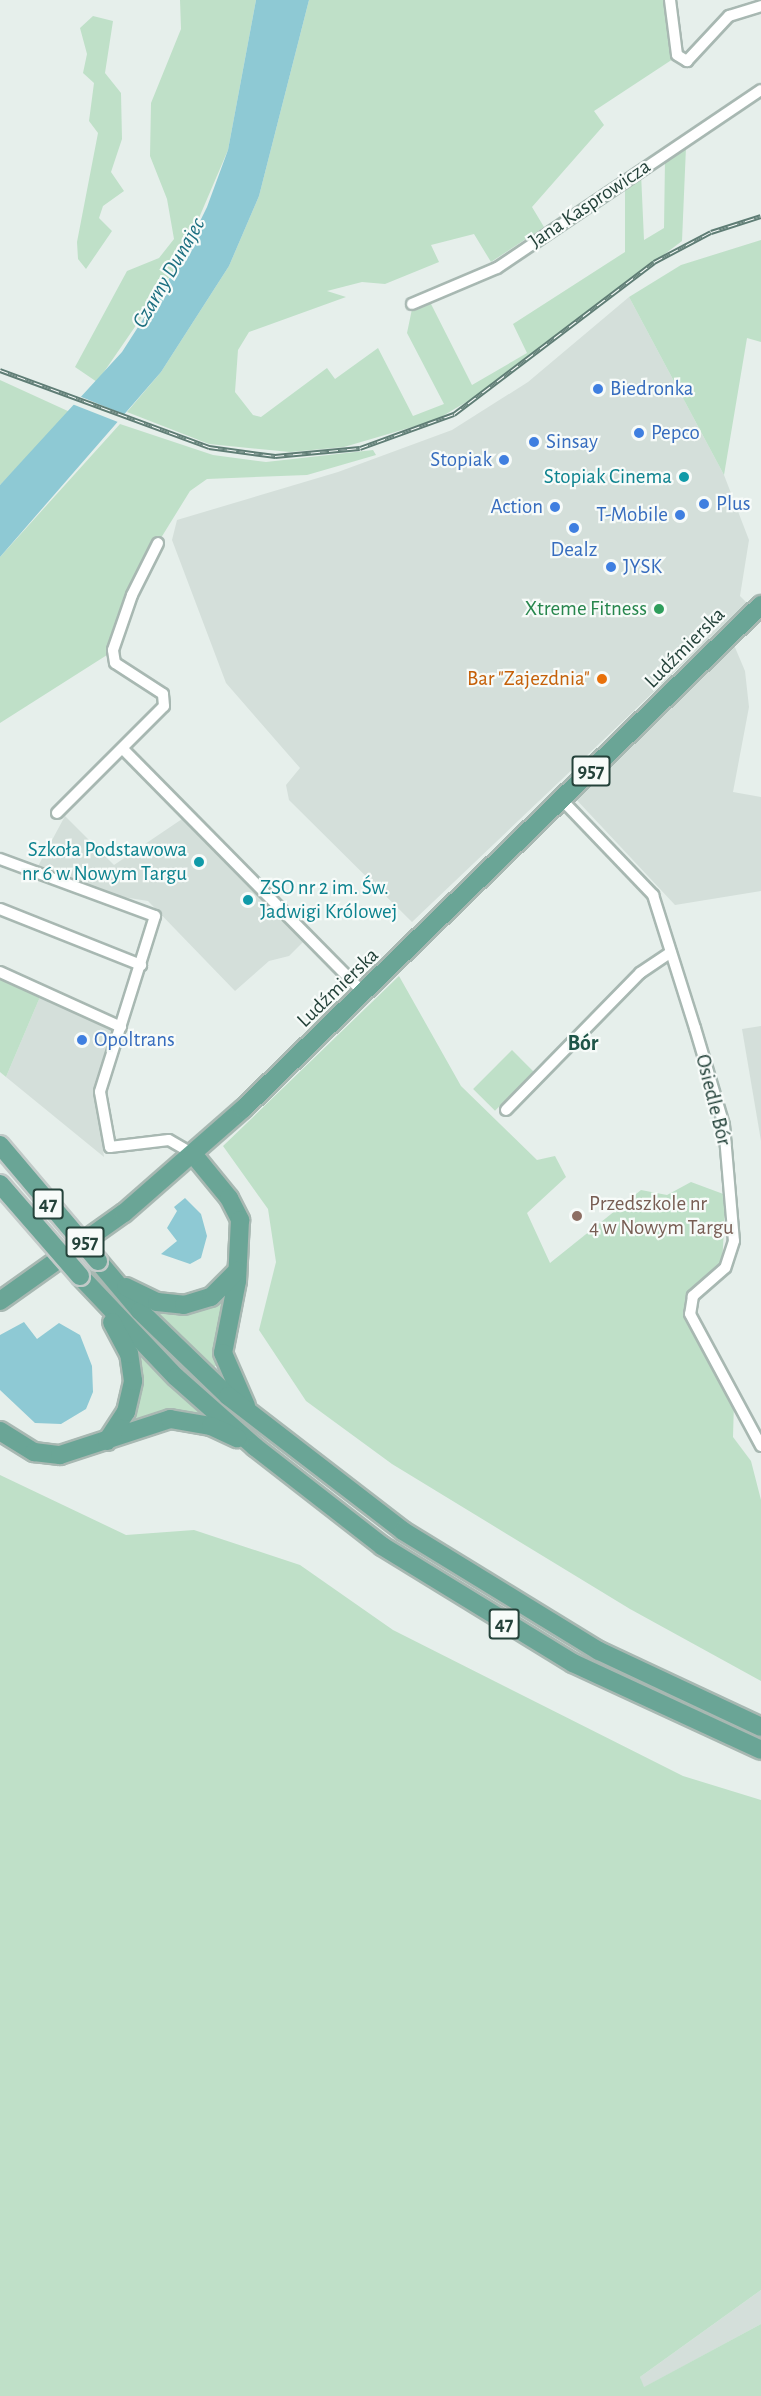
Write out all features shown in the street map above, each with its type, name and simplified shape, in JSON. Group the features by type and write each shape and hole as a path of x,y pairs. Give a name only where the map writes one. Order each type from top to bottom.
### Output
{"main road":[{"name":"Ludźmierska","path":"0,1301 95,1235 193,1154 365,994 761,605"},
{"name":"47","path":"0,1145 114,1281 250,1416 366,1505 515,1604 638,1671 761,1726"},
{"path":"193,1154 236,1210 242,1232 223,1353 250,1416"},
{"name":"47","path":"0,1184 100,1299 255,1447 382,1546 496,1619 653,1704 761,1750"},
{"path":"114,1281 158,1302 184,1305 211,1297 237,1271"},
{"path":"100,1299 124,1342 133,1381 126,1412 107,1441"},
{"path":"0,1431 21,1447 46,1455 77,1453 170,1419 211,1426 255,1447"}],"street":[{"path":"670,0 676,55 687,61 729,16 761,6"},
{"name":"Jana Kasprowicza","path":"412,304 497,268 761,90"},
{"path":"57,813 125,751 164,706 163,694 115,663 113,650 132,595 159,543"},
{"path":"125,751 365,994"},
{"name":"Osiedle Bór","path":"562,800 653,895 724,1125 734,1240 724,1268 693,1296 690,1314 761,1446"},
{"path":"0,859 155,916 100,1092 110,1148 169,1140 193,1154"},
{"path":"0,909 141,965"},
{"path":"507,1110 640,973 670,951"},
{"path":"0,972 121,1027"}],"shaded area":[{"path":"629,297 724,475 749,540 740,596 747,603 412,922 289,800 286,785 300,768 226,683 172,540 177,520 338,472 452,430 528,382"},
{"path":"734,645 745,671 749,707 733,792 761,797 761,891 675,905 573,796"},
{"path":"65,816 114,865 185,817 304,941 289,956 269,961 235,991 148,901 104,894 37,868"},
{"path":"40,997 115,1030 95,1086 104,1157 6,1077"},
{"path":"761,1026 761,1141 742,1029"},
{"path":"761,2290 761,2324 643,2388 640,2377"}],"green space":[{"path":"180,0 256,0 228,150 181,260 97,382 75,367 127,271 159,258 174,239 167,199 150,156 151,103 181,29"},
{"path":"309,0 665,0 673,59 594,111 604,125 532,207 544,227 491,262 474,234 431,245 439,262 385,284 362,282 327,291 346,297 249,332 238,350 235,392 253,415 261,417 327,368 335,379 378,348 413,416 444,404 407,333 412,309 430,302 472,385 527,353 513,324 625,252 625,184 641,173 644,240 664,228 665,159 686,147 682,241 478,395 436,420 344,447 290,452 209,444 127,412 161,372 229,266 259,196"},
{"path":"93,16 113,21 105,73 121,93 122,139 111,172 124,191 103,206 99,218 112,231 86,269 78,259 77,242 98,133 89,121 94,83 83,73 87,54 80,28"},
{"path":"761,240 761,342 747,338 724,475 629,297 681,265"},
{"path":"0,380 70,412 0,485"},
{"path":"120,424 213,455 266,462 373,450 376,455 307,475 207,479 190,491 143,567 107,655 0,723 0,557"},
{"path":"399,976 461,1086 537,1160 555,1156 566,1177 527,1213 550,1263 641,1190 667,1195 691,1182 726,1195 722,1264 690,1294 684,1312 734,1402 733,1437 751,1461 761,1500 761,1681 630,1609 392,1464 306,1401 259,1330 276,1262 268,1209 223,1146"},
{"path":"0,979 40,997 6,1077 0,1072"},
{"path":"512,1050 534,1072 495,1111 473,1089"},
{"path":"227,1294 214,1342 218,1364 212,1369 142,1301 199,1311"},
{"path":"135,1349 213,1418 175,1412 126,1427"},
{"path":"0,1475 126,1535 194,1530 300,1565 393,1630 683,1776 761,1800 761,2290 640,2377 644,2387 761,2324 761,2396 0,2396"}],"water":[{"path":"256,0 309,0 259,196 229,266 161,372 0,557 0,485 122,352 181,260 207,207 228,150"},
{"path":"185,1198 201,1214 207,1236 201,1258 190,1264 161,1254 177,1241 167,1228 177,1211 174,1207"},
{"path":"24,1322 37,1339 59,1323 80,1335 92,1366 93,1392 86,1409 61,1424 35,1423 0,1390 0,1335"}],"pier":[{"path":"79,396 128,416 123,424 72,404"}],"railway":[{"path":"0,370 209,447 275,456 360,448 454,414 654,262 711,232 761,216"}],"place":[{"name":"Biedronka","path":"598,389"},
{"name":"Pepco","path":"639,433"},
{"name":"Sinsay","path":"534,442"},
{"name":"Stopiak","path":"504,460"},
{"name":"Stopiak Cinema","path":"684,477"},
{"name":"Plus","path":"704,504"},
{"name":"Action","path":"555,507"},
{"name":"T-Mobile","path":"680,515"},
{"name":"Dealz","path":"574,528"},
{"name":"JYSK","path":"611,567"},
{"name":"Xtreme Fitness","path":"659,609"},
{"name":"Bar \"Zajezdnia\"","path":"602,679"},
{"name":"Szkoła Podstawowa nr 6 w Nowym Targu","path":"199,862"},
{"name":"ZSO nr 2 im. Św. Jadwigi Królowej","path":"248,900"},
{"name":"Opoltrans","path":"82,1040"},
{"name":"Przedszkole nr 4 w Nowym Targu","path":"577,1216"}],"district":[{"name":"Bór","path":"583,1044"}],"water label":[{"name":"Czarny Dunajec","path":"169,273"}]}
